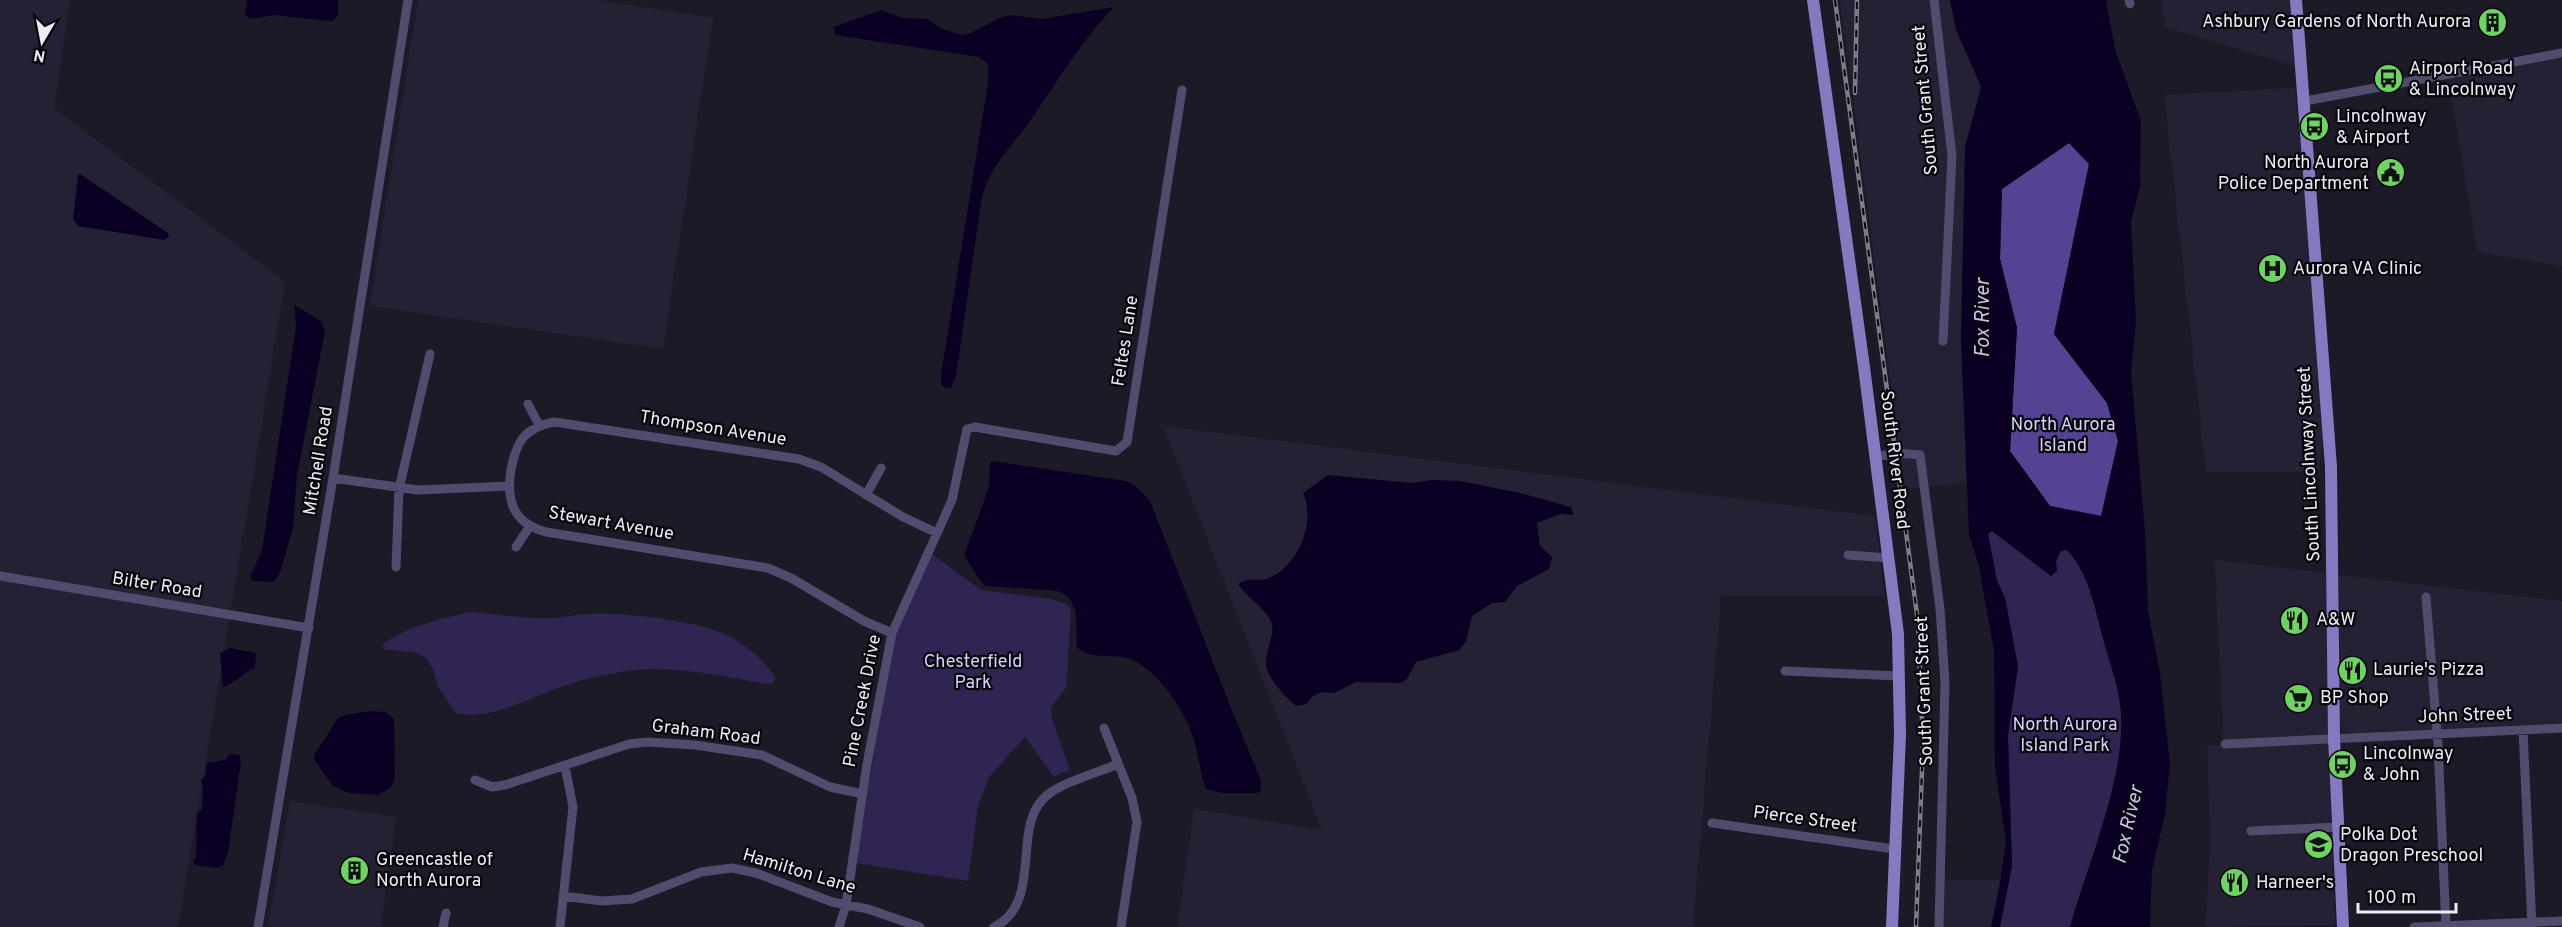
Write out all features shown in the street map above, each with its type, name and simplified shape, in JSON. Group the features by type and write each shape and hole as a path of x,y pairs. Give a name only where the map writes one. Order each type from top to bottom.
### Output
{"main road":[{"name":"South River Road","path":"1813,0 1897,622 1900,735 1892,927"},
{"name":"South Lincolnway Street","path":"2296,0 2331,467 2334,738 2343,927"}],"street":[{"name":"Mitchell Road","path":"258,927 309,628 408,0"},
{"name":"South Grant Street","path":"1934,0 1952,156 1943,341"},
{"path":"2305,100 2562,53"},
{"name":"Feltes Lane","path":"975,427 1116,451 1127,442 1182,90"},
{"path":"396,567 399,489 430,354"},
{"path":"333,478 399,489 432,490 508,486 518,446 523,438 539,425 528,404"},
{"name":"Thompson Avenue","path":"539,425 554,422 568,423 799,459 821,467 866,495 936,533"},
{"name":"Pine Creek Drive","path":"839,927 846,905 892,633 956,488 964,434 968,429 975,427"},
{"name":"South Grant Street","path":"1875,457 1897,453 1920,455 1940,609 1945,682 1939,927"},
{"path":"866,495 881,468"},
{"name":"Stewart Avenue","path":"508,486 514,509 530,526 546,532 768,568 790,578 864,621 892,633"},
{"path":"516,547 530,526"},
{"path":"1848,555 1889,558"},
{"name":"Bilter Road","path":"0,576 309,628"},
{"path":"2426,597 2446,926"},
{"path":"1785,671 1899,676"},
{"path":"1104,728 1132,798 1137,822 1121,927"},
{"name":"John Street","path":"2225,744 2562,729"},
{"path":"2523,730 2532,925"},
{"name":"Graham Road","path":"474,780 492,787 506,785 637,742 694,745 762,755 830,787 863,794"},
{"path":"994,927 1006,925 1018,901 1031,827 1040,802 1060,788 1118,764"},
{"path":"560,927 573,807 565,766"},
{"name":"Pierce Street","path":"1712,823 1894,849"},
{"path":"2250,831 2338,827"},
{"name":"Hamilton Lane","path":"563,896 602,901 626,900 701,872 732,868 756,873 823,899 868,909 920,927"},
{"path":"443,927 446,913"},
{"path":"2414,927 2532,925 2562,921"}],"shaded area":[{"path":"0,0 70,0 54,108 285,282 178,927 0,927"},
{"path":"418,0 598,0 713,18 663,349 370,306"},
{"path":"1840,0 1950,0 1981,87 1965,147 1961,339 1967,483 1905,489"},
{"path":"2162,0 2295,0 2301,68 2165,27"},
{"path":"2562,58 2562,266 2478,252 2448,78"},
{"path":"2295,88 2324,429 2319,472 2206,472 2164,95"},
{"path":"1163,426 1875,516 1884,596 1721,596 1693,927 1177,927 1194,809 1322,830"},
{"path":"2215,560 2328,573 2328,732 2326,735 2223,740"},
{"path":"2339,575 2562,601 2562,723 2342,733 2339,722"},
{"path":"2326,744 2329,747 2335,925 2205,927 2211,840 2207,745"},
{"path":"290,801 396,817 381,927 268,927"},
{"path":"1944,880 2000,880 1991,927 1941,927"}],"green space":[{"name":"North Aurora Island","path":"2069,143 2089,164 2054,334 2107,403 2118,441 2102,516 2050,506 2010,451 2017,328 2000,259 2002,189"},
{"name":"North Aurora Island Park","path":"1992,531 2051,576 2057,571 2056,561 2061,551 2067,549 2081,569 2090,591 2118,694 2121,739 2118,765 2104,821 2070,927 2000,927 2012,866 2008,735 2018,666 2005,598 1997,581 1988,534"},
{"name":"Chesterfield Park","path":"932,554 981,590 1051,599 1067,604 1071,612 1066,688 1051,707 1051,716 1070,770 1054,777 1025,737 989,777 978,806 968,881 856,863 891,652 897,631"},
{"path":"470,612 543,618 619,614 660,618 699,626 731,637 743,645 766,665 775,677 773,683 766,684 690,671 633,670 575,682 513,706 484,714 456,713 438,687 433,669 426,658 417,653 382,649 384,643 404,632"}],"water":[{"path":"247,0 338,0 338,15 333,21 274,15 250,19 245,15"},
{"name":"Fox River","path":"1950,0 2106,0 2115,50 2141,121 2140,186 2131,222 2136,321 2131,372 2145,531 2148,611 2160,673 2170,764 2165,814 2152,870 2150,927 2070,927 2104,821 2117,765 2121,739 2119,694 2090,591 2075,560 2067,550 2061,551 2056,561 2057,571 2051,576 1992,531 1988,534 1997,581 2005,598 2018,666 2008,735 2012,866 2000,927 1991,927 2006,841 1995,767 1994,651 1979,567 1969,534 1961,340 1965,147 1981,87 1956,30","holes":["2069,143 2089,164 2054,334 2107,403 2118,441 2101,516 2050,506 2010,451 2017,328 2000,259 2002,189"]},
{"path":"1114,7 1079,50 999,161 988,180 981,203 956,376 951,388 945,388 941,385 941,375 988,83 988,64 979,57 835,35 834,27 881,10 903,18 927,19 942,29 962,35 1010,15 1042,19"},
{"path":"80,174 168,233 169,237 164,240 78,226 73,219 78,175"},
{"path":"294,305 321,321 325,331 297,475 293,528 280,573 274,582 252,581 250,577 262,550 296,326"},
{"path":"993,461 1126,481 1137,487 1150,501 1261,780 1261,790 1258,793 1222,793 1206,789 1190,729 1170,693 1151,673 1130,659 1088,654 1077,647 1076,614 1070,600 1065,595 1057,591 986,586 981,582 964,555 989,485 990,463"},
{"path":"1328,475 1412,483 1432,480 1460,481 1520,493 1571,507 1574,515 1560,514 1537,523 1540,546 1552,557 1549,569 1517,586 1505,602 1492,603 1472,616 1466,641 1460,650 1416,662 1407,679 1400,683 1356,682 1334,693 1321,692 1306,704 1296,706 1276,685 1267,670 1266,657 1272,631 1270,619 1238,584 1250,579 1269,578 1289,563 1306,529 1307,504 1303,493"},
{"path":"230,648 256,653 255,668 223,687 220,653"},
{"path":"369,711 385,712 394,719 395,779 390,788 378,795 348,793 332,785 314,759 315,754 338,718"},
{"path":"230,754 239,755 241,761 228,852 223,866 216,868 195,865 193,860 196,858 197,813 202,809 201,780 205,777 207,763 225,760"}],"railway":[{"path":"1835,0 1918,622 1923,744 1916,927"},
{"path":"1855,93 1857,0"}],"place":[{"name":"Ashbury Gardens of North Aurora","path":"2492,22"},
{"name":"Airport Road & Lincolnway","path":"2388,79"},
{"name":"Lincolnway & Airport","path":"2315,127"},
{"name":"North Aurora Police Department","path":"2390,173"},
{"name":"Aurora VA Clinic","path":"2272,269"},
{"name":"A&W","path":"2295,620"},
{"name":"Laurie's Pizza","path":"2352,670"},
{"name":"BP Shop","path":"2299,698"},
{"name":"Lincolnway & John","path":"2342,764"},
{"name":"Polka Dot Dragon Preschool","path":"2319,845"},
{"name":"Greencastle of North Aurora","path":"355,870"},
{"name":"Harneer's","path":"2235,883"}]}
